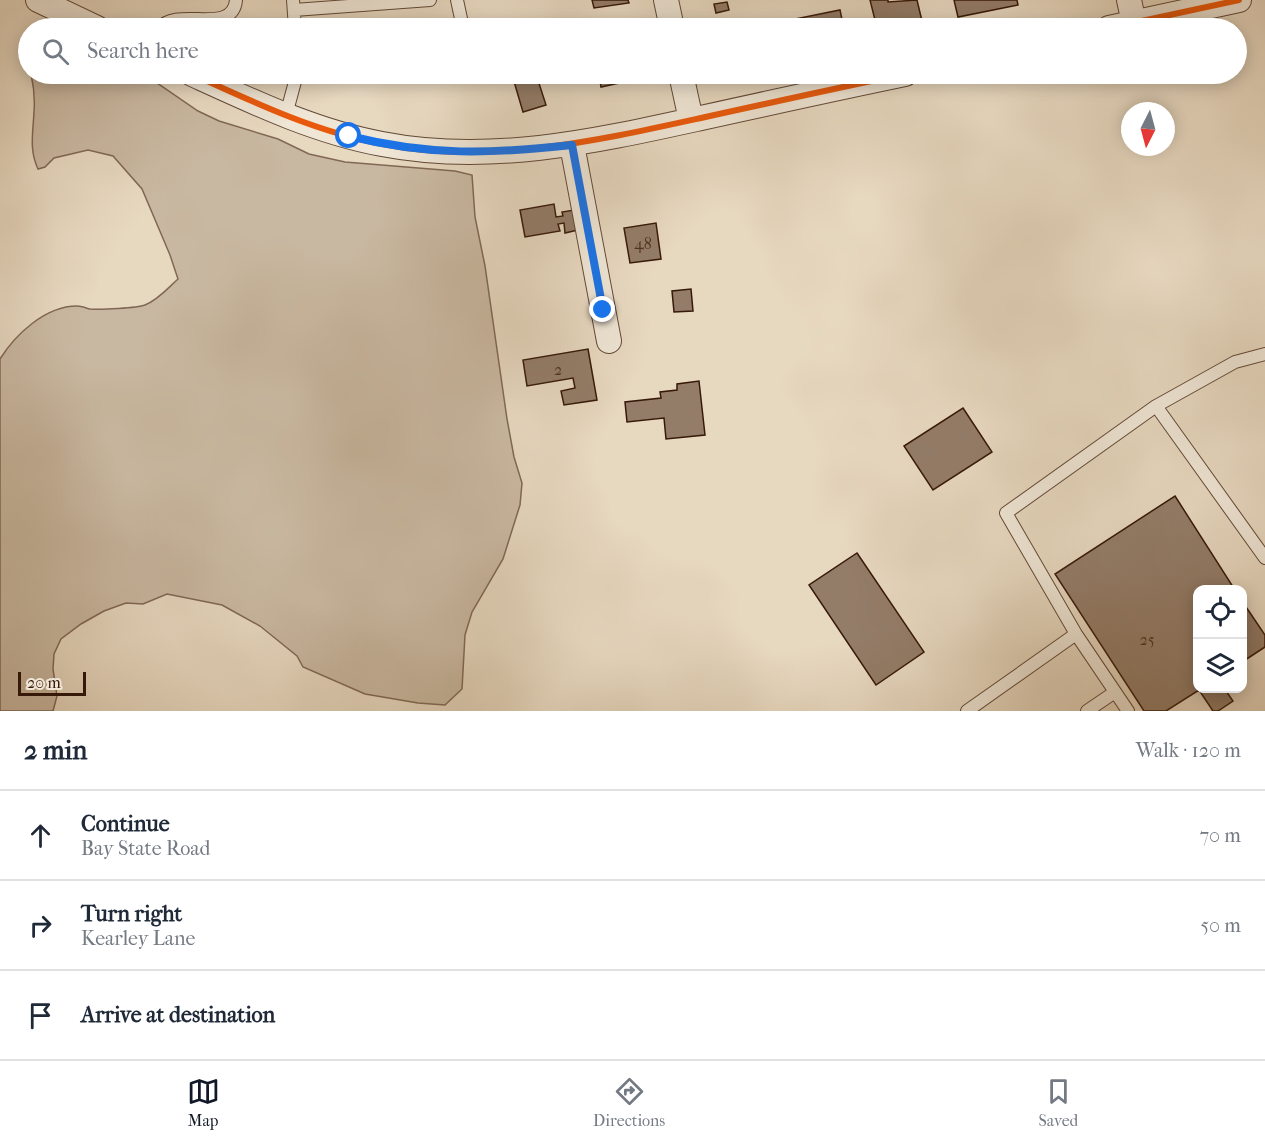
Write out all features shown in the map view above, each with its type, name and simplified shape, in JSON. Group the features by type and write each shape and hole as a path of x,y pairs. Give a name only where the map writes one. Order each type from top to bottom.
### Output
{"street":[{"path":"38,0 76,18"},
{"path":"666,0 670,18"},
{"path":"1131,12 1239,0"},
{"path":"216,84 286,114 349,136 420,150 475,153 572,145 858,84"},
{"path":"683,84 691,120"},
{"path":"572,145 609,342"}],"lane":[{"path":"198,18 226,16 234,10 236,0"},
{"path":"294,5 430,0"},
{"path":"457,0 461,18"},
{"path":"286,114 294,84"},
{"path":"1128,711 1076,634 1006,513 1156,406 1234,362 1265,354"},
{"path":"1156,406 1265,558"},
{"path":"967,711 1076,634"},
{"path":"1087,711 1115,692"}],"shaded area":[{"path":"33,84 159,84 198,111 219,121 278,139 309,154 345,162 455,171 472,175 475,217 485,266 507,419 514,457 522,483 520,505 503,559 472,612 465,635 462,689 445,705 365,694 303,667 297,656 260,626 222,605 167,594 143,604 126,603 104,611 61,639 54,654 53,669 57,696 53,711 0,711 0,359 14,341 32,324 54,311 77,306 102,309 145,305 159,297 178,279 142,189 113,156 88,150 54,158 45,167 38,169 32,134"}],"building":[{"path":"592,0 628,0 629,3 594,8"},
{"path":"870,0 888,0 888,2 917,0 921,18 874,18"},
{"path":"954,0 1017,0 1018,5 958,17"},
{"path":"727,2 729,10 716,13 714,4"},
{"path":"840,10 842,18 800,18"},
{"path":"515,84 539,84 546,105 523,112"},
{"path":"554,204 556,217 563,216 562,212 574,210 578,230 565,233 564,223 558,224 560,231 525,237 520,210"},
{"path":"656,223 661,259 630,263 624,228"},
{"path":"691,289 693,311 674,312 672,291"},
{"path":"588,349 597,400 564,405 561,391 575,388 573,378 527,386 523,360"},
{"path":"699,381 705,435 666,439 664,418 627,422 625,402 661,398 660,392 677,390 677,384"},
{"path":"963,408 992,452 933,490 904,446"},
{"path":"1175,496 1232,585 1193,585 1194,693 1166,711 1144,711 1055,574"},
{"path":"857,553 924,652 876,685 809,585"},
{"path":"1247,608 1265,635 1265,647 1247,659"},
{"path":"1201,693 1227,693 1233,701 1218,711 1213,711"}],"cycle path":[{"path":"1155,18 1239,0"},
{"path":"214,84 285,115 357,139 422,150 463,152 543,148 582,142 859,84"}],"route":[{"path":"349,136 382,144 444,152 475,153 572,145 603,310"}]}
